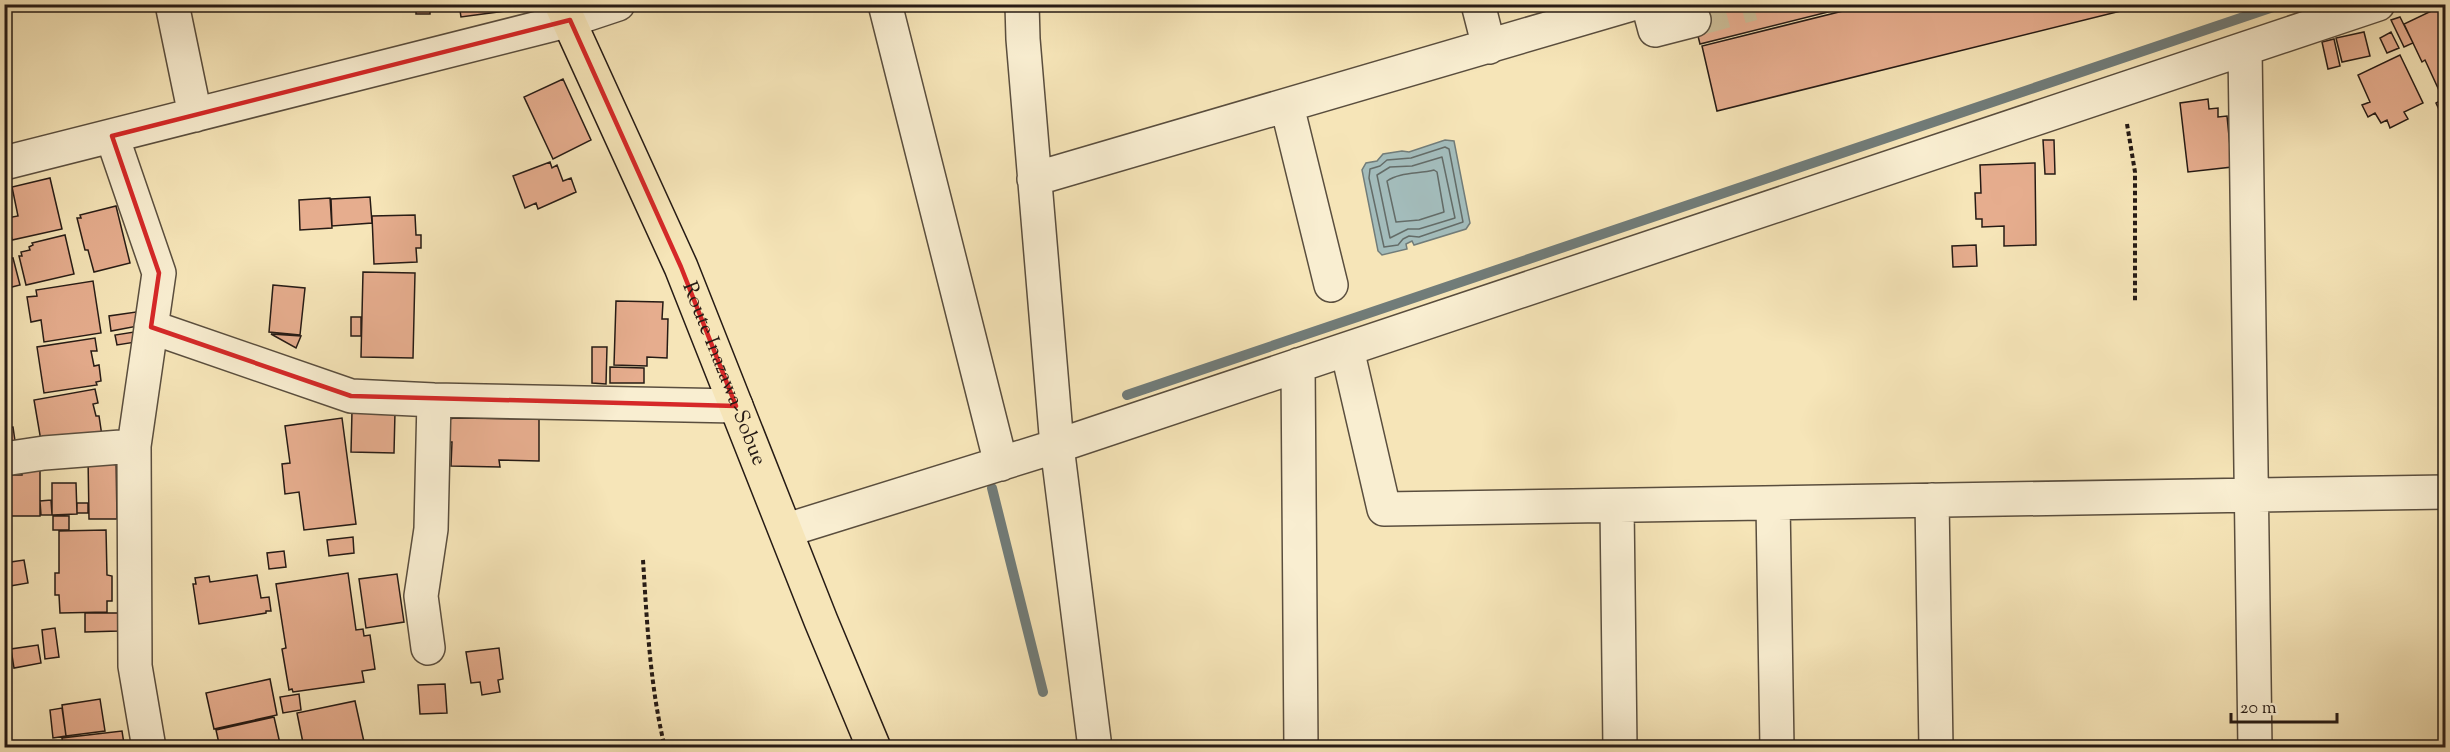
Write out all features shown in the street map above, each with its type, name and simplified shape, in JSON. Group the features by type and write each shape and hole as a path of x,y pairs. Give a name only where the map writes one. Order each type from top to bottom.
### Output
{"main road":[{"name":"Route Inazawa-Sobue","path":"565,12 681,267 786,530 866,745"}],"street":[{"path":"172,4 195,115"},
{"path":"4,163 195,115 565,12 618,4"},
{"path":"885,4 1001,464"},
{"path":"1022,4 1034,179 1057,446 1095,747"},
{"path":"1478,4 1489,47"},
{"path":"1034,179 1489,47 1568,14 1632,4"},
{"path":"1648,4 1655,30 1694,20"},
{"path":"786,530 1057,446 2378,4"},
{"path":"2245,49 2255,747"},
{"path":"1287,106 1331,285"},
{"path":"112,136 159,273 134,446 135,666 149,747"},
{"path":"151,327 351,396 434,400 736,406"},
{"path":"1347,349 1384,509 2445,492"},
{"path":"1298,365 1301,747"},
{"path":"428,648 421,596 431,529 434,400"},
{"path":"4,459 44,453 134,446"},
{"path":"1932,500 1936,747"},
{"path":"1773,503 1777,747"},
{"path":"1617,506 1620,747"}],"path":[{"path":"2121,90 2135,172 2135,303"},
{"path":"643,560 647,624 665,747"}],"highlighted area":[{"path":"570,20 681,267 736,406 351,396 151,327 159,273 112,136"}],"water":[{"path":"1445,140 1454,141 1470,223 1466,229 1414,245 1412,241 1406,244 1407,249 1382,255 1378,251 1362,170 1366,163 1377,161 1383,154 1409,152"}],"building":[{"path":"416,4 430,4 430,14 416,14"},
{"path":"459,4 504,4 505,11 461,17"},
{"path":"1690,4 1860,4 1700,44"},
{"path":"1871,4 2149,4 1717,111 1702,46"},
{"path":"2446,4 2446,116 2443,118 2436,103 2443,99 2425,60 2422,62 2404,24"},
{"path":"2400,17 2413,43 2404,47 2391,20"},
{"path":"2364,32 2370,56 2342,62 2336,38"},
{"path":"2391,32 2399,48 2387,53 2380,38"},
{"path":"2334,39 2340,66 2328,69 2322,42"},
{"path":"2400,55 2423,103 2404,112 2408,119 2390,128 2387,120 2381,123 2375,113 2368,117 2362,105 2370,102 2358,75"},
{"path":"563,79 591,140 553,159 524,97"},
{"path":"2208,99 2209,109 2218,108 2218,117 2227,116 2232,167 2188,172 2180,103"},
{"path":"2043,140 2054,140 2055,174 2045,174"},
{"path":"550,162 552,168 557,165 563,181 571,178 576,192 538,209 536,203 525,208 513,176"},
{"path":"2035,163 2036,245 2004,246 2004,226 1982,227 1982,219 1976,219 1975,193 1981,193 1980,165"},
{"path":"50,178 62,229 12,240 7,218 18,216 12,187"},
{"path":"370,197 372,223 332,226 331,199"},
{"path":"330,198 332,228 300,230 299,200"},
{"path":"116,206 130,263 94,272 88,250 85,250 77,218 81,218 80,215"},
{"path":"415,215 416,235 421,235 421,248 416,248 417,262 374,264 372,216"},
{"path":"65,235 74,274 26,285 19,256 22,256 21,252 30,250 32,243"},
{"path":"1976,245 1977,266 1953,267 1952,246"},
{"path":"13,258 20,285 4,289 4,260"},
{"path":"363,272 415,273 413,358 361,357"},
{"path":"93,281 101,333 44,342 41,320 31,322 27,297 37,296 36,290"},
{"path":"273,285 305,288 300,335 269,332"},
{"path":"616,301 663,302 662,319 668,319 667,358 647,357 647,366 614,365"},
{"path":"136,312 138,326 111,331 109,316"},
{"path":"351,317 361,317 361,336 351,336"},
{"path":"134,332 136,342 117,345 115,335"},
{"path":"271,334 301,336 296,348"},
{"path":"95,338 97,351 91,351 94,366 99,365 101,381 96,382 97,385 44,393 37,347"},
{"path":"592,347 607,347 606,384 592,383"},
{"path":"610,367 644,368 644,383 610,383"},
{"path":"95,389 98,403 93,404 96,416 99,416 102,436 42,447 34,400"},
{"path":"352,411 395,412 394,453 351,452"},
{"path":"342,418 356,524 304,530 299,492 285,494 282,464 290,463 285,426"},
{"path":"447,419 539,419 539,461 499,460 500,467 451,466 452,442 447,442"},
{"path":"13,427 16,448 4,450 4,428"},
{"path":"116,456 117,519 89,519 88,457"},
{"path":"22,470 40,470 40,516 4,516 4,475 22,475"},
{"path":"52,483 76,483 77,514 52,515"},
{"path":"51,500 52,515 41,515 40,501"},
{"path":"77,503 88,503 88,513 77,513"},
{"path":"53,516 69,516 69,530 53,530"},
{"path":"106,530 107,575 112,576 112,601 107,601 107,612 60,613 59,595 55,595 55,573 59,573 59,531"},
{"path":"353,537 354,553 329,556 327,540"},
{"path":"284,551 286,567 269,569 267,553"},
{"path":"24,560 28,583 4,587 4,563"},
{"path":"348,573 356,630 363,629 364,636 370,635 375,669 362,671 364,682 293,692 292,689 289,690 282,649 286,648 276,584"},
{"path":"397,574 404,622 366,628 359,579"},
{"path":"257,575 261,598 269,597 271,611 199,624 193,584 196,584 195,578 209,576 210,582"},
{"path":"85,613 119,613 119,631 85,632"},
{"path":"55,628 59,657 45,659 42,630"},
{"path":"38,645 41,663 14,668 11,649"},
{"path":"499,648 503,679 498,680 500,692 482,695 480,682 471,683 466,652"},
{"path":"270,679 277,715 214,729 206,693"},
{"path":"445,684 447,713 420,714 418,685"},
{"path":"299,694 301,710 283,713 280,697"},
{"path":"100,699 105,731 66,736 62,705"},
{"path":"355,701 364,742 338,748 304,748 297,713"},
{"path":"62,708 66,736 53,738 50,710"},
{"path":"274,717 281,748 220,748 216,730"},
{"path":"122,731 124,744 119,745 119,748 63,748 62,738"}],"waterway":[{"path":"1127,395 2282,4"},
{"path":"992,488 1043,692"}],"tunnel":[{"path":"1694,20 1753,4"}]}
